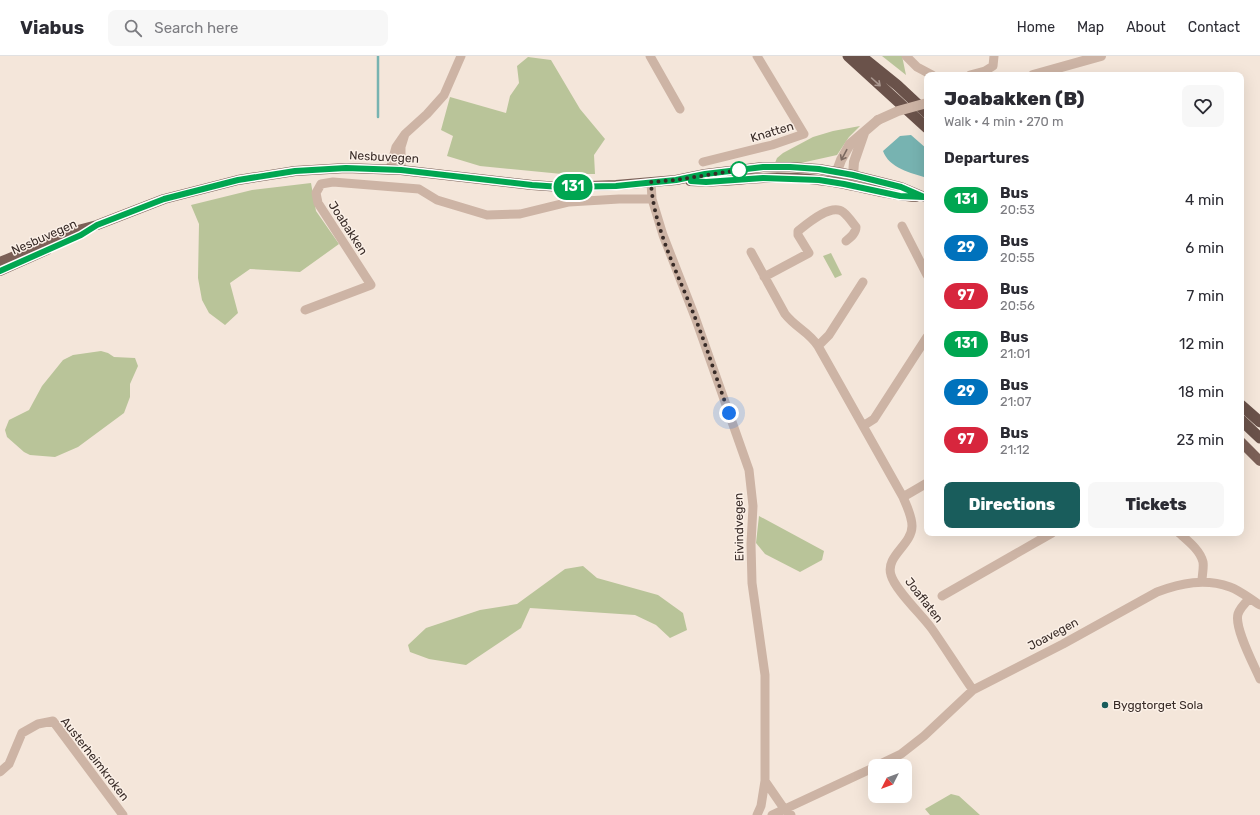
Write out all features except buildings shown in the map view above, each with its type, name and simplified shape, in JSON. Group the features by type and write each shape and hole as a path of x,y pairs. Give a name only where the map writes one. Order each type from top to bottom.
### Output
{"highway":[{"path":"848,56 924,125"},
{"path":"861,56 924,110"},
{"path":"1244,408 1260,422"},
{"path":"1244,423 1260,438"}],"main road":[{"name":"Nesbuvegen","path":"706,178 763,167 790,167 853,175 901,187 924,196"},
{"name":"Nesbuvegen","path":"0,262 78,230 97,225 164,199 238,180 295,171 346,168 390,169 561,187 616,186 706,178 819,180 900,196 924,197"},
{"name":"Nesbuvegen","path":"0,271 81,235 97,225"},
{"path":"1244,445 1260,461"}],"street":[{"path":"390,169 396,147 405,134 427,114 444,95 461,56"},
{"path":"650,56 680,109"},
{"name":"Knatten","path":"706,178 703,160 772,145 804,134 757,56"},
{"path":"906,56 917,67 926,72"},
{"path":"981,72 993,66 994,56"},
{"path":"1044,72 1101,56"},
{"path":"864,133 854,162 853,175 844,184 837,172 841,160 850,144 878,120 898,111 924,104"},
{"path":"401,170 401,147 405,134"},
{"name":"Joabakken","path":"305,310 371,286 318,204 316,193 321,184 332,182 419,189 437,200 487,215 520,214 569,202 652,198"},
{"name":"Eivindvegen","path":"651,182 652,198 663,235 695,317 749,470 753,506 751,544 752,583 765,675 765,781 761,806 757,815"},
{"path":"764,277 809,253 798,235 798,231 827,211 836,209 843,212 856,227 856,231 846,241"},
{"path":"902,226 924,269"},
{"name":"Joaflaten","path":"751,252 764,277 793,324 812,337 818,346 903,497 911,518 912,527 907,542 892,560 891,575 899,589 931,628 973,690"},
{"path":"818,346 829,336 863,282"},
{"path":"863,426 874,419 924,342"},
{"path":"903,497 924,485"},
{"path":"942,596 1047,536"},
{"path":"1182,536 1200,555 1203,563 1202,581"},
{"name":"Joavegen","path":"891,759 907,750 924,736 973,690 1063,644 1157,592 1172,586 1202,581 1230,587 1260,605"},
{"path":"1249,599 1241,608 1238,615 1238,628 1260,680"},
{"name":"Austerheimkroken","path":"0,772 9,764 22,733 38,724 52,721 123,815"},
{"name":"Joavegen","path":"772,815 788,812 868,770"},
{"path":"765,781 788,812"}],"green space":[{"path":"882,56 902,56 906,75"},
{"path":"528,57 551,60 580,109 605,139 594,155 595,174 562,174 480,166 447,156 453,136 441,130 450,97 506,113 510,96 519,83 517,66"},
{"path":"860,126 849,137 837,155 801,163 775,163 777,158 783,153 813,137 833,131"},
{"path":"311,183 316,211 339,244 300,272 250,269 230,283 238,313 225,325 209,313 202,300 198,278 199,224 191,205 252,190"},
{"path":"831,253 842,275 835,278 823,256"},
{"path":"101,351 114,357 135,358 138,366 130,384 130,397 124,413 78,447 55,457 30,455 24,452 7,437 5,430 9,420 29,410 42,386 63,360 73,355"},
{"path":"759,516 824,551 822,560 800,572 765,554 756,543"},
{"path":"583,566 597,578 658,595 683,613 687,630 670,638 656,625 635,615 530,608 521,628 466,665 429,659 410,652 408,645 426,628 480,610 517,604 565,569"},
{"path":"951,794 959,796 980,815 930,815 925,809"}],"water":[{"path":"911,135 924,146 924,177 895,166 886,157 883,151 900,136"}],"waterway":[{"path":"378,56 378,117"}],"bus line":[{"name":"131","path":"0,271 81,235 97,225 164,199 260,175 295,171 346,168 401,170 561,187 616,186 676,180 705,174 763,167 790,167 819,169 853,175 901,187 924,197 900,196 819,180 763,178 706,182 691,181"}],"place":[{"name":"Byggtorget Sola","path":"1105,705"}],"route":[{"path":"729,413 695,317 663,235 652,198 651,182 676,180 705,174 739,170"}]}
